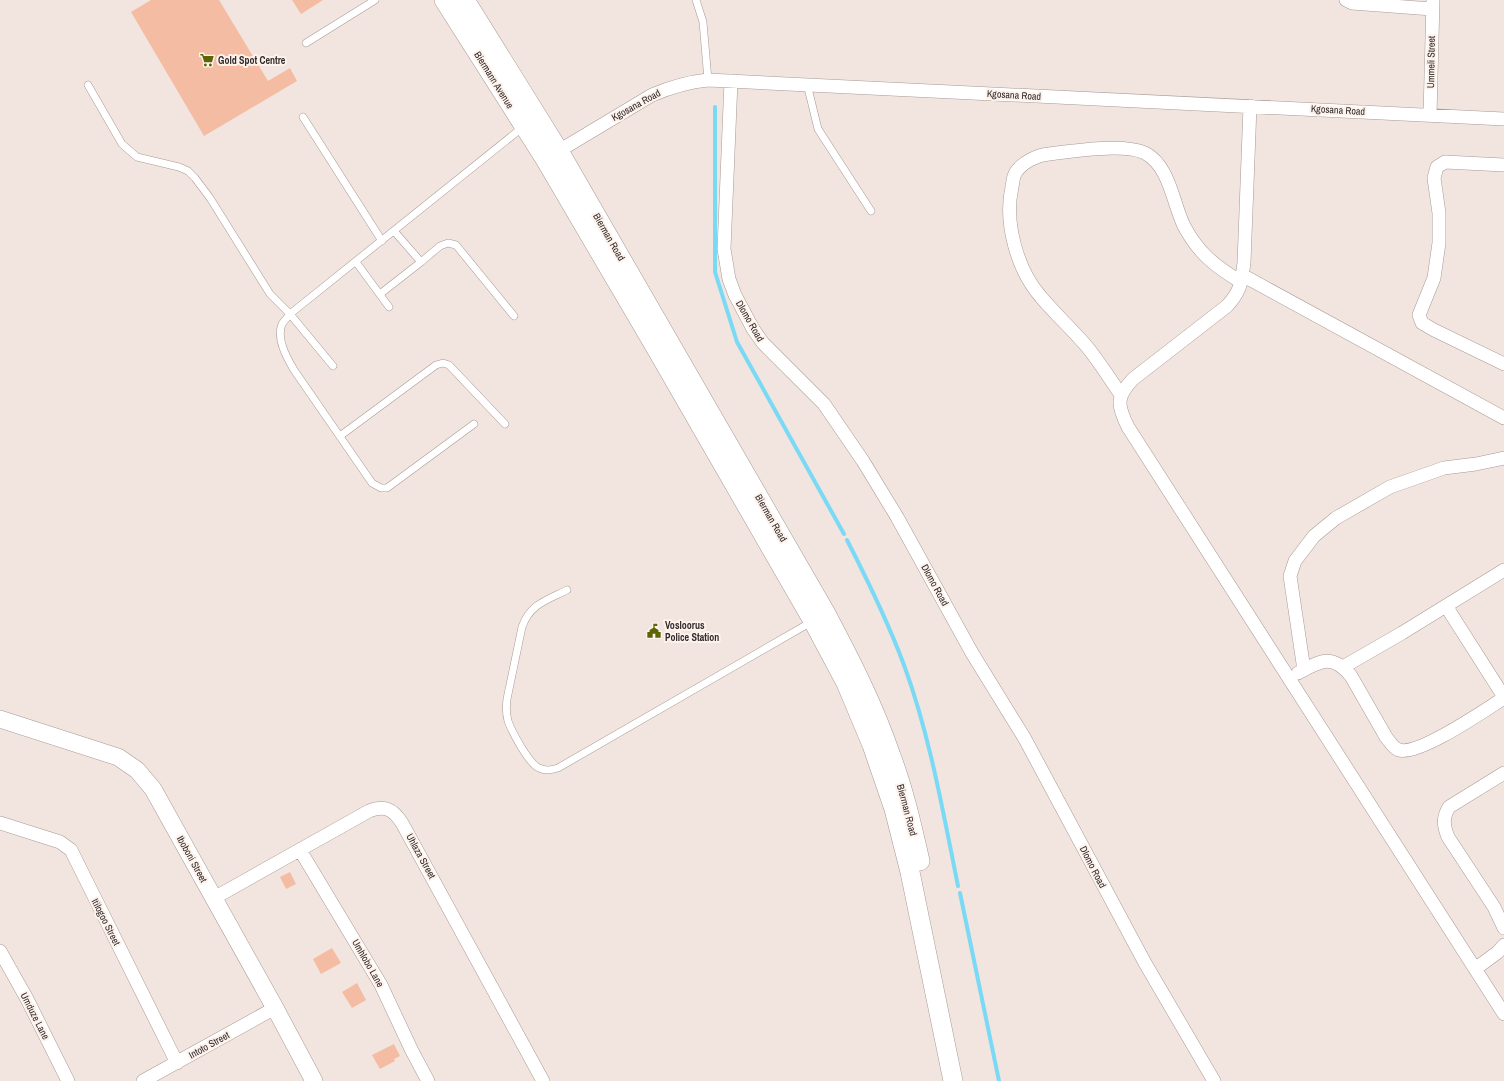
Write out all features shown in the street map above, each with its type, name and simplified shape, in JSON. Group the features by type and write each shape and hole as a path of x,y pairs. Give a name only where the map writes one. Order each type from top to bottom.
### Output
{"main road":[{"name":"Biermann Avenue","path":"444,0 524,126 552,155"},
{"name":"Bierman Road","path":"465,0 552,155 657,350 813,621 846,683 872,745 894,809 910,872 953,1081"},
{"name":"Bierman Road","path":"552,155 825,612 849,657 872,707 891,755 911,820 966,1081"}],"street":[{"name":"Ummeli Street","path":"1346,0 1352,3 1432,5 1430,115"},
{"name":"Kgosana Road","path":"552,155 652,95 669,87 708,80 1504,119"},
{"name":"Dlomo Road","path":"731,81 724,249 729,279 735,295 753,329 763,343 824,404 863,461 897,517 972,652 1025,739 1145,963 1214,1081"},
{"path":"1250,106 1242,279 1236,295 1227,306 1133,379 1121,395 1120,403 1122,415 1128,427 1475,969 1502,1006"},
{"path":"1121,395 1088,348 1040,296 1027,276 1018,255 1011,229 1009,209 1016,172 1034,157 1043,154 1070,151 1121,148 1146,154 1161,169 1169,184 1184,225 1195,243 1206,257 1219,269 1242,279 1504,418"},
{"path":"1504,165 1445,162 1438,167 1434,178 1439,213 1439,243 1434,278 1419,315 1422,323 1434,330 1504,364"},
{"path":"1304,670 1290,576 1295,561 1314,536 1336,518 1390,487 1444,468 1476,464 1504,458"},
{"path":"1343,667 1402,633 1504,570"},
{"path":"1289,678 1321,661 1326,660 1333,662 1343,667 1351,676 1386,737 1393,746 1401,750 1417,747 1433,741 1504,698 1446,606"},
{"name":"Iboboni Street","path":"0,719 118,756 137,770 153,789 314,1081"},
{"path":"1504,773 1449,807 1443,820 1448,837 1499,904 1504,928"},
{"name":"Uhlaza Street","path":"214,898 369,811 378,808 391,810 396,814 448,905 541,1080"},
{"name":"Itilogoo Street","path":"0,823 60,842 71,850 177,1063"},
{"name":"Umhlobo Lane","path":"300,850 381,985 428,1081"},
{"path":"1475,969 1498,952 1504,945"},
{"name":"Umduze Lane","path":"0,951 68,1081"},
{"name":"Intoto Street","path":"143,1081 275,1008"}],"lane":[{"path":"306,43 375,0"},
{"path":"696,0 703,22 708,80"},
{"path":"806,84 818,129 871,211"},
{"path":"88,85 122,144 130,152 137,157 146,160 179,167 195,178 210,198 270,294 290,314 333,366"},
{"path":"303,117 382,241"},
{"path":"474,424 388,488 380,488 372,483 294,370 284,353 281,337 282,324 290,314 524,126"},
{"path":"394,231 421,262"},
{"path":"380,294 440,246 448,243 456,245 514,316"},
{"path":"356,262 389,308"},
{"path":"340,436 436,365 443,363 449,366 505,424"},
{"path":"567,590 538,604 530,610 525,618 507,699 506,710 512,730 530,760 538,768 548,770 558,768 813,621"}],"building":[{"name":"Gold Spot Centre","path":"151,0 219,0 268,81 290,68 297,81 204,136 131,12"},
{"path":"292,0 323,0 301,14"},
{"path":"290,872 296,884 286,889 280,877"},
{"path":"332,948 341,963 321,974 313,959"},
{"path":"357,983 366,1000 352,1008 342,992"},
{"path":"394,1044 400,1056 394,1059 395,1061 380,1069 372,1055"}],"waterway":[{"path":"715,107 715,272 737,342 844,534"},
{"path":"847,540 870,586 898,649 913,692 929,747 958,886"},
{"path":"960,893 999,1081"}],"place":[{"name":"Gold Spot Centre","path":"207,60"},
{"name":"Vosloorus Police Station","path":"654,631"}]}
